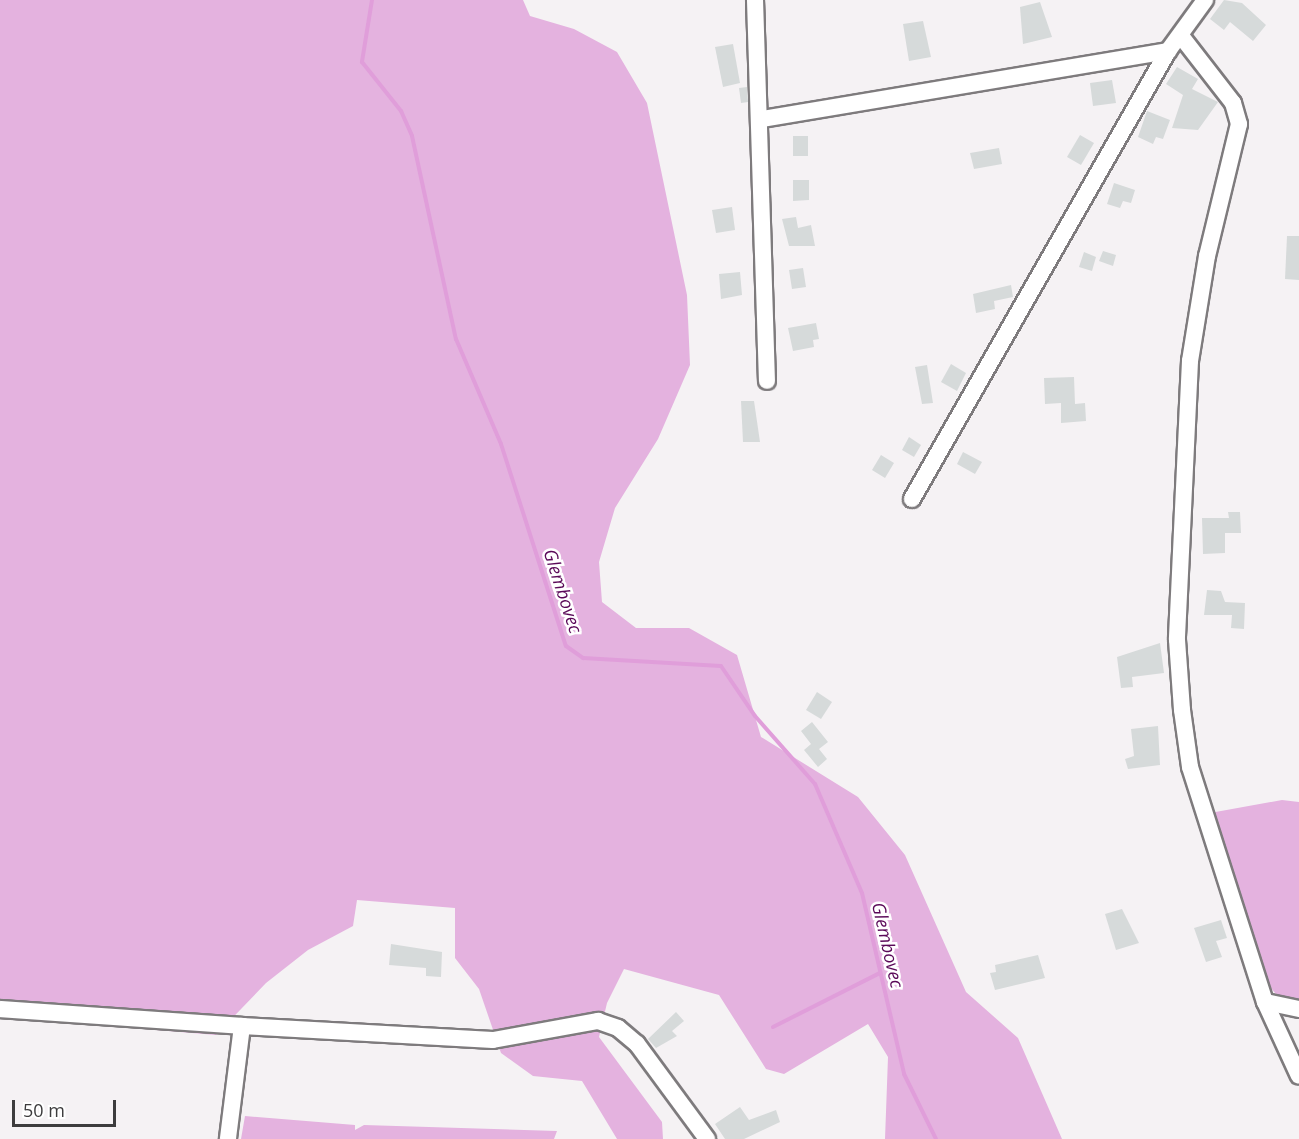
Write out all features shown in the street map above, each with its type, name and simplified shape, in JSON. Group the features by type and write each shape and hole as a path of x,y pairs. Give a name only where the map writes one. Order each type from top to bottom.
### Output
{"street":[{"path":"755,0 762,119 767,381"},
{"path":"912,499 1168,51 1205,0"},
{"path":"1181,36 1233,103 1239,124 1207,256 1190,361 1177,640 1182,710 1190,767 1265,1002 1299,1076"},
{"path":"762,119 1168,51"},
{"path":"1265,1002 1299,1009"},
{"path":"0,1009 464,1040 598,1021 618,1028 637,1044 707,1139"},
{"path":"228,1139 242,1026"}],"shaded area":[{"path":"0,0 523,0 530,16 574,29 617,52 647,103 687,295 690,365 658,439 615,508 599,562 602,602 636,628 689,628 737,655 761,737 858,797 905,855 966,992 1018,1038 1062,1139 885,1139 888,1057 868,1024 784,1074 766,1069 719,995 624,969 607,1003 599,1037 662,1122 663,1139 617,1139 582,1081 533,1076 501,1053 479,989 455,958 455,908 357,900 353,926 308,950 266,983 216,1035 0,1017"},
{"path":"1282,800 1299,802 1299,1002 1276,994 1264,980 1210,813"},
{"path":"245,1116 355,1125 355,1130 364,1125 557,1131 554,1139 241,1139"}],"building":[{"path":"1224,0 1242,3 1266,25 1253,41 1230,22 1224,30 1210,19"},
{"path":"1040,2 1052,37 1023,44 1020,7"},
{"path":"923,21 931,57 909,61 903,24"},
{"path":"733,44 740,83 723,87 715,47"},
{"path":"1177,67 1198,79 1192,89 1218,102 1198,130 1172,128 1183,95 1166,84"},
{"path":"1112,80 1116,103 1093,106 1090,83"},
{"path":"747,87 748,102 741,103 739,88"},
{"path":"1147,111 1170,120 1163,139 1156,137 1153,144 1138,137"},
{"path":"1080,135 1094,143 1081,165 1067,157"},
{"path":"793,136 808,136 808,156 793,156"},
{"path":"999,148 1002,164 974,169 970,153"},
{"path":"793,180 809,180 809,200 793,201"},
{"path":"1114,183 1135,190 1131,203 1123,201 1120,208 1107,204"},
{"path":"732,207 735,230 716,233 712,210"},
{"path":"796,217 798,228 811,225 815,246 789,246 782,219"},
{"path":"1287,236 1299,236 1299,280 1285,279"},
{"path":"1103,251 1116,255 1113,266 1099,261"},
{"path":"1084,252 1096,257 1092,271 1079,267"},
{"path":"803,268 806,287 792,289 789,270"},
{"path":"740,272 742,295 721,299 719,274"},
{"path":"1011,285 1013,297 994,301 995,309 976,313 973,294"},
{"path":"816,323 819,339 813,340 814,347 793,351 788,328"},
{"path":"951,364 966,373 957,391 941,382"},
{"path":"927,365 933,403 922,404 915,367"},
{"path":"1074,377 1075,404 1085,403 1086,421 1061,423 1061,403 1045,404 1044,378"},
{"path":"741,401 754,401 760,442 743,442"},
{"path":"909,437 921,445 914,457 902,450"},
{"path":"963,452 982,462 975,474 957,464"},
{"path":"881,455 894,463 885,478 872,470"},
{"path":"1228,512 1240,512 1241,533 1225,533 1225,553 1203,554 1202,518 1229,518"},
{"path":"1207,590 1221,591 1225,602 1245,603 1244,629 1231,628 1232,615 1204,615"},
{"path":"1160,643 1164,673 1132,677 1133,687 1121,688 1117,657"},
{"path":"817,692 832,702 821,719 806,710"},
{"path":"812,722 828,742 819,749 827,759 818,767 804,750 811,744 801,731"},
{"path":"1158,726 1160,765 1128,769 1125,759 1134,756 1131,729"},
{"path":"1122,909 1139,943 1116,950 1105,914"},
{"path":"1221,920 1227,938 1216,941 1222,957 1206,962 1194,928"},
{"path":"391,944 442,952 441,977 426,976 426,968 389,965"},
{"path":"1038,955 1045,978 995,990 990,973 996,972 995,965"},
{"path":"676,1012 684,1021 672,1031 677,1036 656,1048 648,1039"},
{"path":"740,1107 749,1120 776,1110 780,1122 744,1139 725,1139 715,1124"}],"waterway":[{"name":"Glembovec","path":"372,0 362,62 401,111 412,136 456,339 501,444 566,646 583,658 721,666 755,716 815,784 862,893 904,1074 936,1139"},
{"path":"773,1027 880,973"}]}
